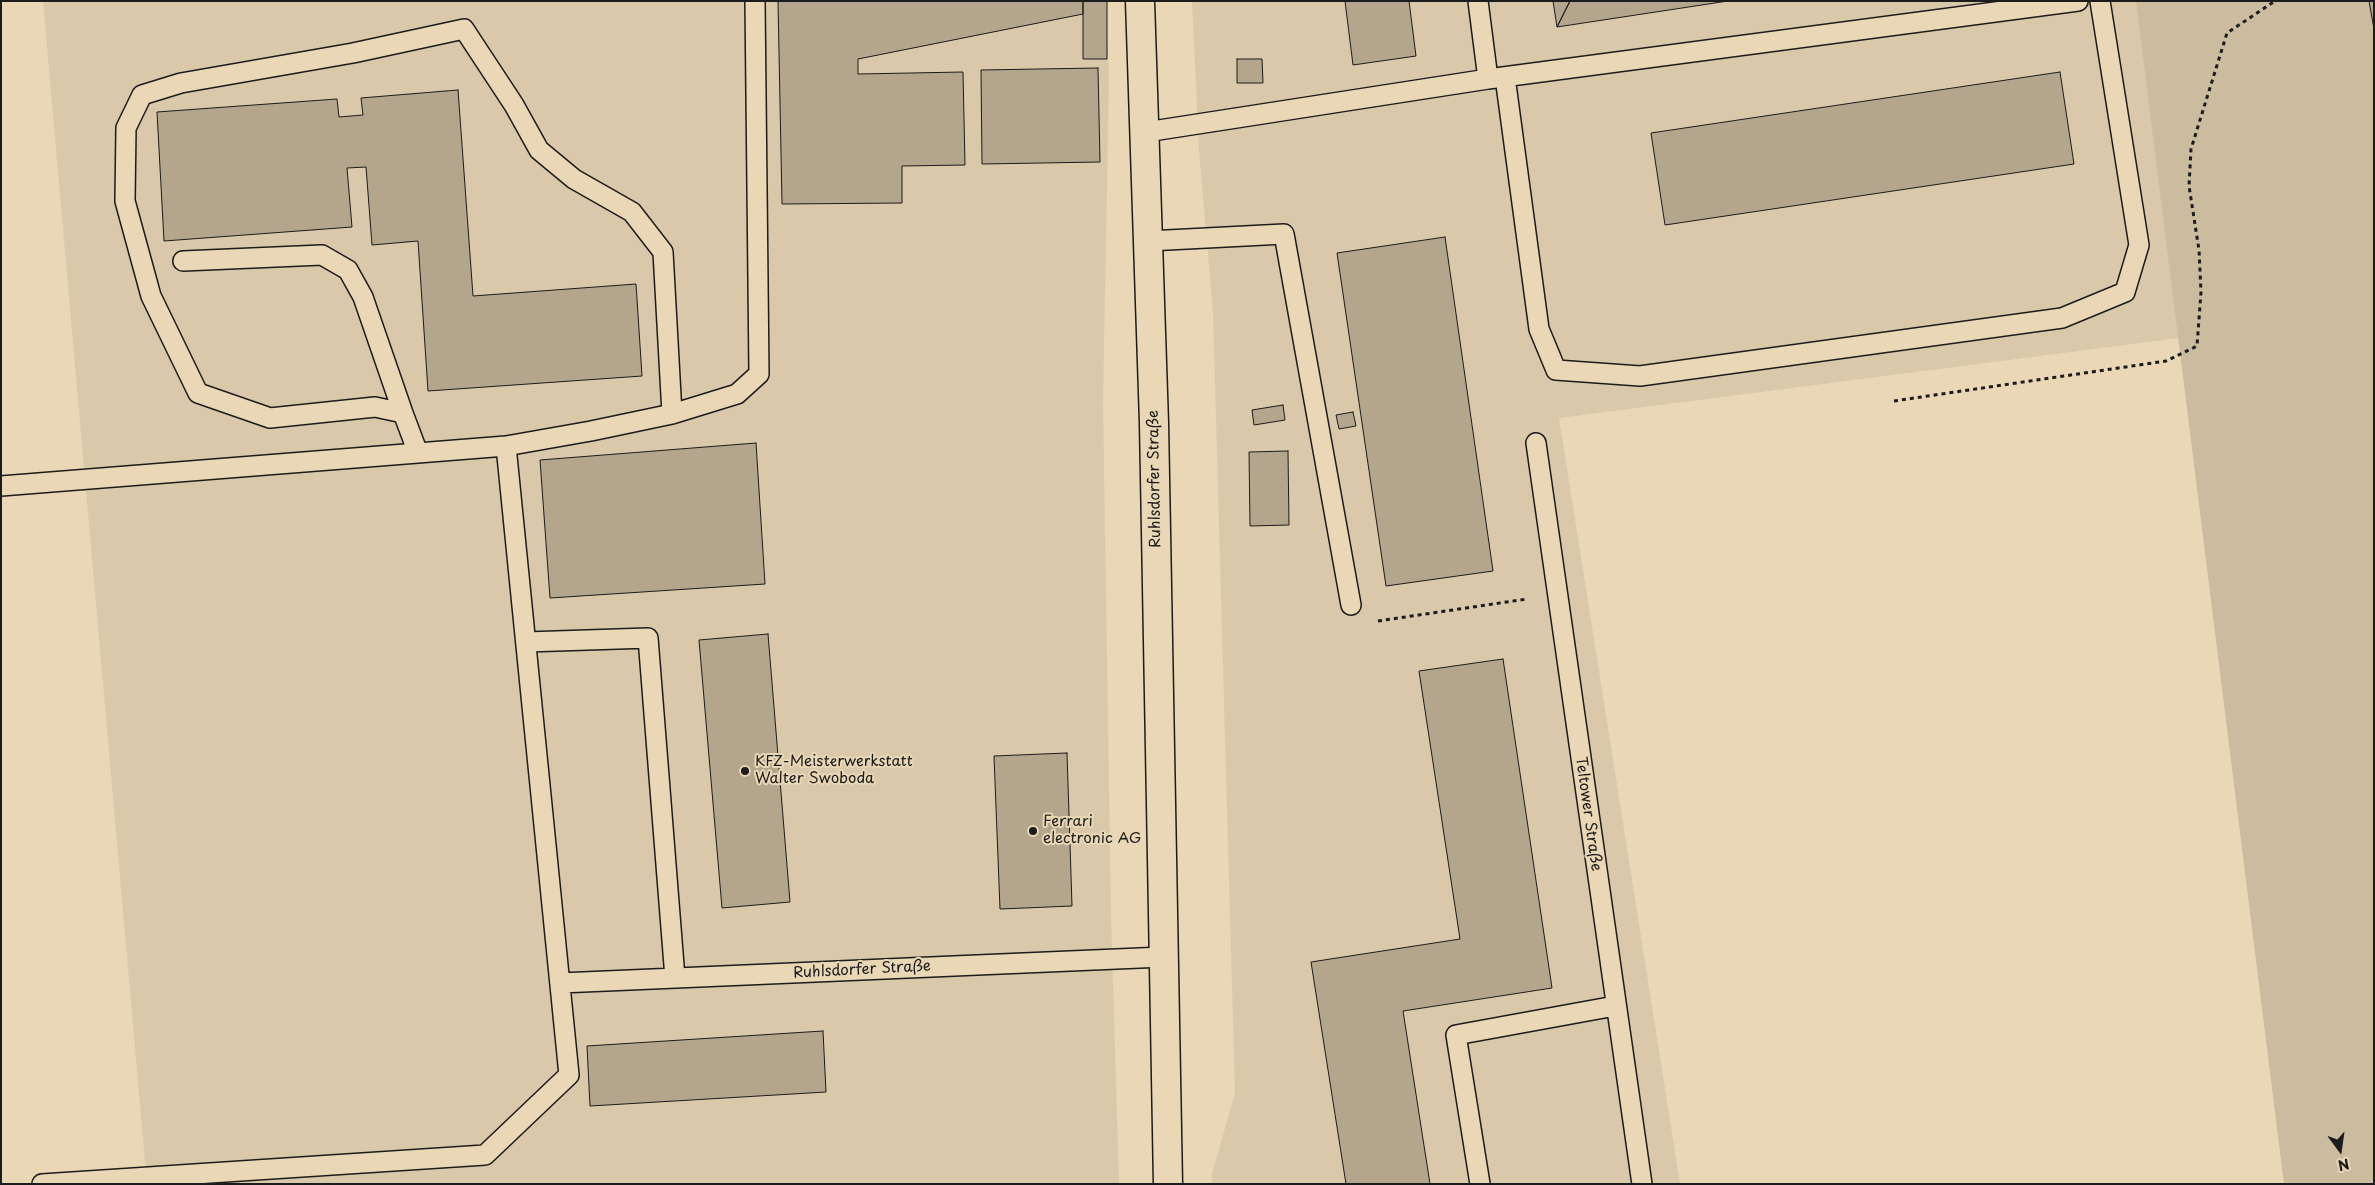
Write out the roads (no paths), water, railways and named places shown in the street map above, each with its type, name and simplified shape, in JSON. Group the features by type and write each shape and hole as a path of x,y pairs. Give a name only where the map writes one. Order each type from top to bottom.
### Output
{"main road":[{"name":"Ruhlsdorfer Straße","path":"1140,1 1146,132 1154,423 1168,1184"}],"lane":[{"path":"1,486 506,446 592,431 672,414 737,394 759,374 755,1"},
{"path":"1478,1 1497,78 1539,330 1556,370 1640,376 2062,318 2125,292 2139,244 2100,1"},
{"path":"1146,132 1497,78 2078,1"},
{"path":"403,413 375,407 270,418 198,393 151,296 125,200 126,128 142,95 181,83 353,53 464,28 514,105 539,150 574,179 632,212 663,252 672,414"},
{"path":"1148,241 1284,234 1351,605"},
{"path":"183,261 322,254 348,270 363,297 418,453"},
{"name":"Teltower Straße","path":"1536,444 1642,1184"},
{"path":"42,1184 485,1156 568,1075 506,446"},
{"path":"526,642 648,638 675,978"},
{"name":"Ruhlsdorfer Straße","path":"560,983 1163,957"},
{"path":"1480,1184 1456,1035 1615,1006"}],"place":[{"name":"KFZ-Meisterwerkstatt Walter Swoboda","path":"745,771"},
{"name":"Ferrari electronic AG","path":"1033,831"}]}
